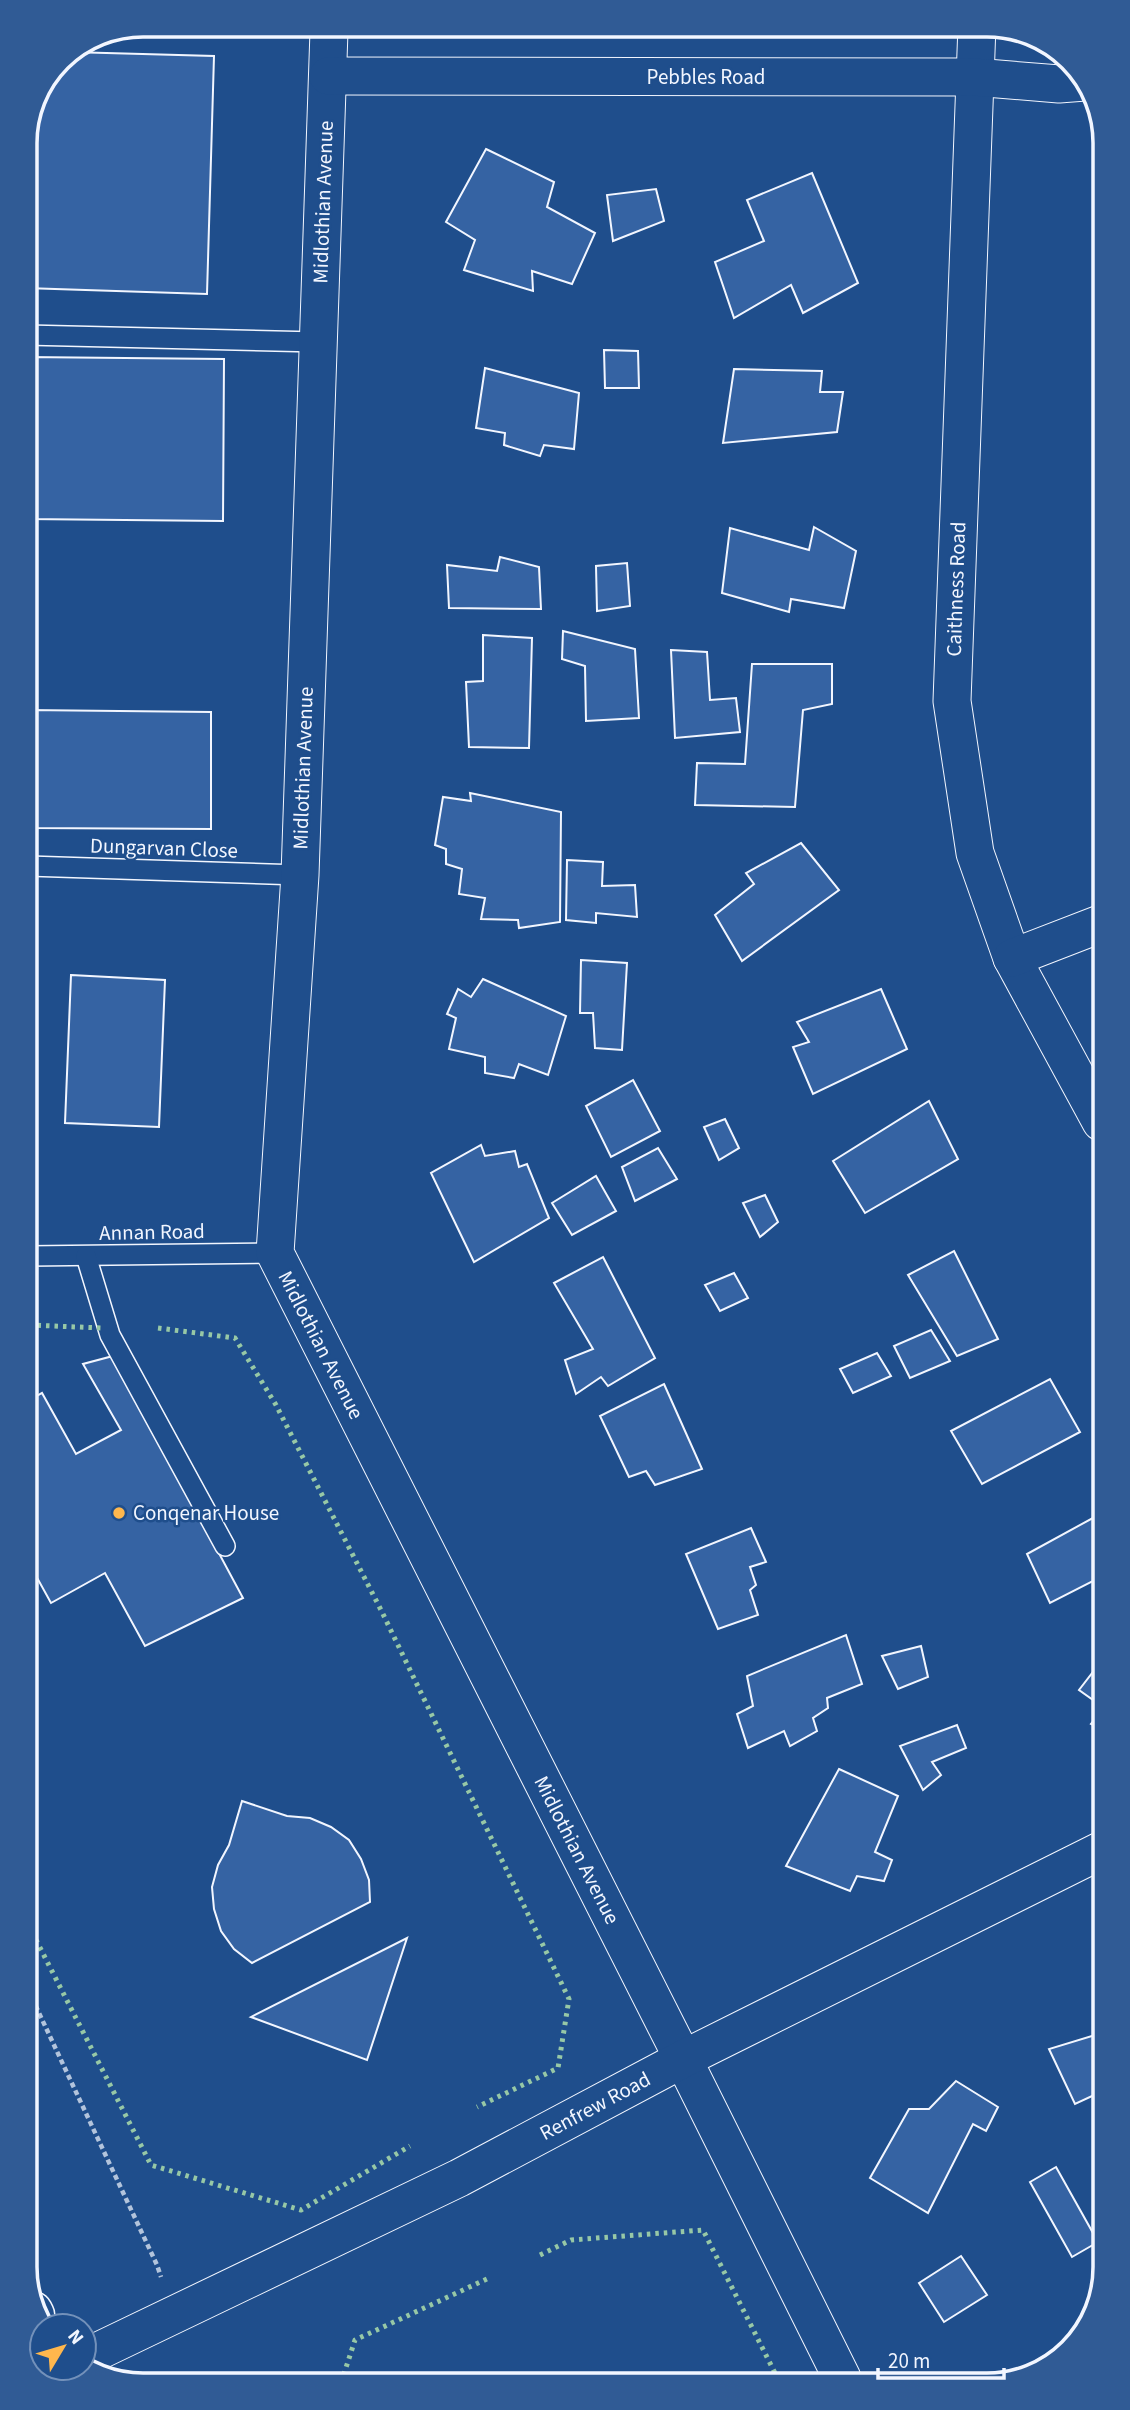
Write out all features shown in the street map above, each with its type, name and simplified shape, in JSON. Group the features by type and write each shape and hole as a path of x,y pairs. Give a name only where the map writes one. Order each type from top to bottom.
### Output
{"street":[{"name":"Midlothian Avenue","path":"329,37 300,876 275,1253 840,2373"},
{"name":"Caithness Road","path":"976,37 952,701 975,853 1012,958 1093,1107"},
{"name":"Pebbles Road","path":"328,76 974,77 1074,83"},
{"path":"1012,958 1093,927"},
{"name":"Renfrew Road","path":"98,2351 459,2178 683,2059 1093,1854"}],"lane":[{"path":"37,335 318,342"},
{"name":"Dungarvan Close","path":"37,866 300,876"},
{"name":"Annan Road","path":"37,1256 275,1253"},
{"path":"86,1256 110,1335 225,1546"}],"path":[{"path":"37,2009 157,2265 172,2317"}],"building":[{"path":"88,53 214,56 207,294 37,288 37,135 40,115 59,78 73,63"},
{"path":"486,149 554,182 547,207 595,233 572,284 532,271 533,291 464,270 475,240 446,222"},
{"path":"812,173 858,283 803,313 791,285 734,318 715,262 764,241 747,200"},
{"path":"656,189 664,221 613,241 607,195"},
{"path":"604,350 638,351 639,388 605,388"},
{"path":"37,357 224,359 223,521 37,519"},
{"path":"485,368 579,393 574,449 544,445 540,456 504,445 505,433 476,428"},
{"path":"734,369 822,371 820,392 843,392 837,432 723,443"},
{"path":"814,527 856,551 844,608 791,599 789,612 722,593 730,528 809,550"},
{"path":"500,557 539,567 541,609 449,608 447,565 497,571"},
{"path":"627,563 630,606 597,611 596,566"},
{"path":"563,631 635,649 639,718 586,721 585,666 562,659"},
{"path":"483,635 532,638 529,748 469,747 466,682 483,681"},
{"path":"671,650 707,652 710,700 736,698 740,732 675,738"},
{"path":"752,664 832,664 832,704 803,710 795,807 695,805 697,763 745,764"},
{"path":"37,710 211,712 211,829 37,828"},
{"path":"470,793 561,812 560,922 519,928 518,920 481,919 485,898 459,894 462,869 446,864 446,849 435,845 443,797 471,801"},
{"path":"801,843 839,890 742,961 715,915 754,884 746,873"},
{"path":"567,860 603,862 602,886 635,885 637,917 596,913 596,923 566,920"},
{"path":"581,960 627,963 622,1050 595,1048 593,1013 580,1013"},
{"path":"71,975 165,980 159,1127 65,1123"},
{"path":"483,979 566,1016 548,1075 519,1064 514,1078 485,1073 485,1057 449,1049 456,1018 447,1014 458,989 471,997"},
{"path":"881,989 907,1049 813,1094 793,1047 809,1042 797,1022"},
{"path":"633,1080 660,1131 611,1157 586,1106"},
{"path":"929,1101 958,1159 865,1213 833,1161"},
{"path":"725,1119 739,1148 719,1160 704,1127"},
{"path":"481,1145 485,1156 515,1151 519,1167 527,1164 549,1218 474,1262 431,1173"},
{"path":"658,1148 677,1179 635,1201 622,1167"},
{"path":"596,1176 616,1211 572,1235 552,1203"},
{"path":"765,1195 778,1222 760,1237 743,1203"},
{"path":"954,1251 998,1339 957,1356 908,1275"},
{"path":"603,1257 655,1358 608,1386 601,1377 576,1394 565,1360 593,1349 554,1283"},
{"path":"734,1273 748,1298 720,1311 705,1285"},
{"path":"931,1330 950,1361 910,1378 894,1346"},
{"path":"877,1353 891,1376 853,1393 840,1369"},
{"path":"113,1356 243,1598 145,1646 105,1573 51,1603 37,1578 37,1396 42,1393 76,1454 121,1430 83,1364"},
{"path":"1050,1379 1080,1432 982,1484 951,1431"},
{"path":"664,1384 702,1469 655,1485 646,1471 629,1477 600,1416"},
{"path":"1093,1518 1093,1581 1050,1603 1027,1554"},
{"path":"751,1528 766,1562 750,1567 756,1585 750,1590 758,1615 718,1629 686,1554"},
{"path":"846,1635 862,1684 827,1698 828,1708 813,1718 817,1731 790,1746 784,1731 748,1748 737,1714 753,1706 747,1676"},
{"path":"921,1646 928,1677 898,1689 882,1656"},
{"path":"1093,1672 1093,1700 1079,1690"},
{"path":"957,1725 966,1748 932,1762 941,1775 923,1790 900,1746"},
{"path":"839,1769 898,1796 875,1852 892,1860 884,1881 857,1876 850,1891 786,1866"},
{"path":"242,1801 287,1816 310,1818 331,1827 349,1840 361,1859 369,1880 370,1902 252,1963 234,1949 221,1931 214,1909 212,1887 218,1865 229,1845"},
{"path":"407,1938 367,2060 251,2017"},
{"path":"1093,2036 1093,2096 1075,2104 1049,2049"},
{"path":"956,2081 998,2107 986,2131 973,2124 928,2213 870,2178 909,2109 929,2109"},
{"path":"1056,2167 1093,2233 1093,2245 1072,2257 1030,2182"},
{"path":"961,2256 987,2295 944,2322 919,2283"}],"hedge":[{"path":"37,1325 102,1328"},
{"path":"158,1328 235,1338 276,1405 382,1612 569,1999 558,2068 477,2107"},
{"path":"37,1942 151,2165 301,2210 410,2146"},
{"path":"540,2255 571,2240 703,2230 775,2373"},
{"path":"344,2373 355,2340 489,2278"}],"place":[{"name":"Conqenar House","path":"119,1513"}]}
